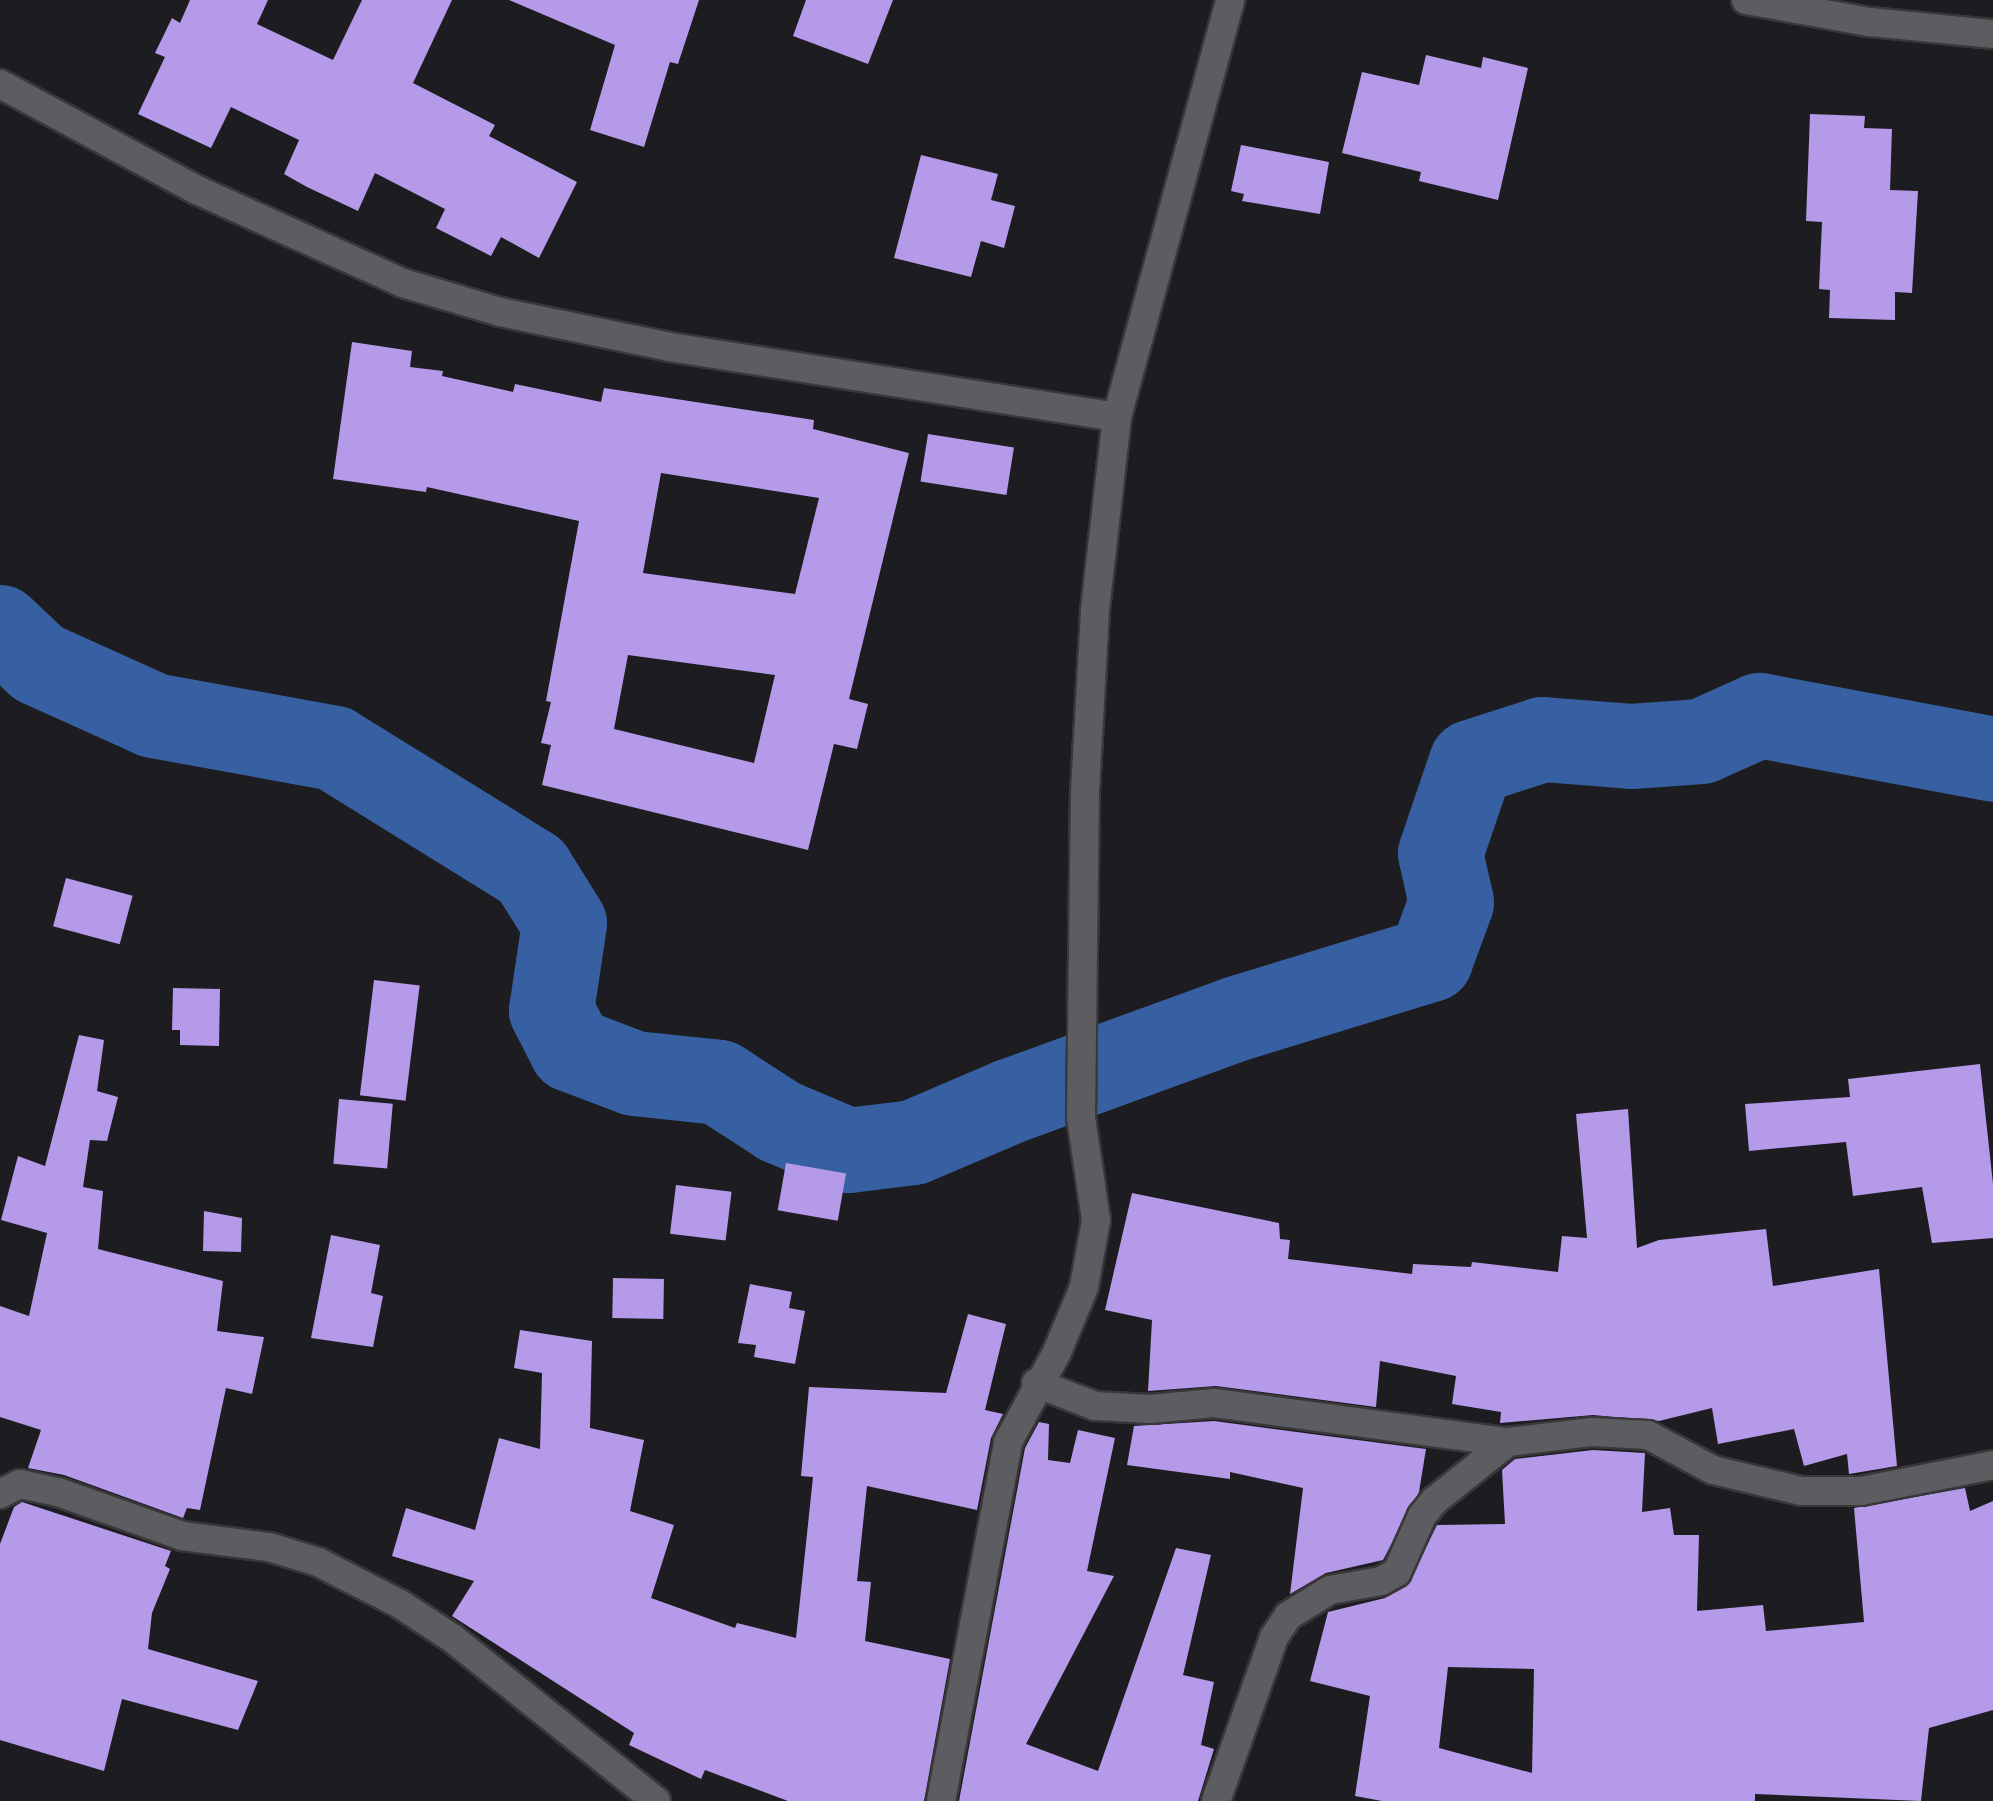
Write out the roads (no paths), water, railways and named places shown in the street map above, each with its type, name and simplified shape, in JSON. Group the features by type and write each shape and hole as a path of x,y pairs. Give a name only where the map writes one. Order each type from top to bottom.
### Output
{"street":[{"path":"941,1801 1008,1442 1036,1384 1057,1352 1084,1287 1093,1237 1094,1189 1081,1117 1084,791 1095,610 1118,417 1230,0"},
{"path":"1746,0 1870,22 1993,34"},
{"path":"0,84 196,190 404,284 500,312 670,347 1118,417"},
{"path":"1036,1384 1095,1406 1150,1409 1214,1404 1508,1442 1592,1432 1648,1436 1713,1470 1801,1491 1861,1491 1993,1465"},
{"path":"1216,1801 1274,1637 1288,1616 1330,1590 1380,1581 1397,1572 1422,1516 1434,1501 1508,1442"},
{"path":"0,1494 20,1484 58,1492 182,1536 269,1547 334,1569 452,1638 656,1801"}],"waterway":[{"path":"0,627 38,663 153,715 334,748 531,870 564,923 551,1010 571,1049 634,1073 719,1082 779,1121 848,1150 913,1142 1009,1101 1237,1018 1430,959 1451,902 1440,853 1471,762 1542,739 1631,746 1701,741 1759,715 1993,759"}]}
